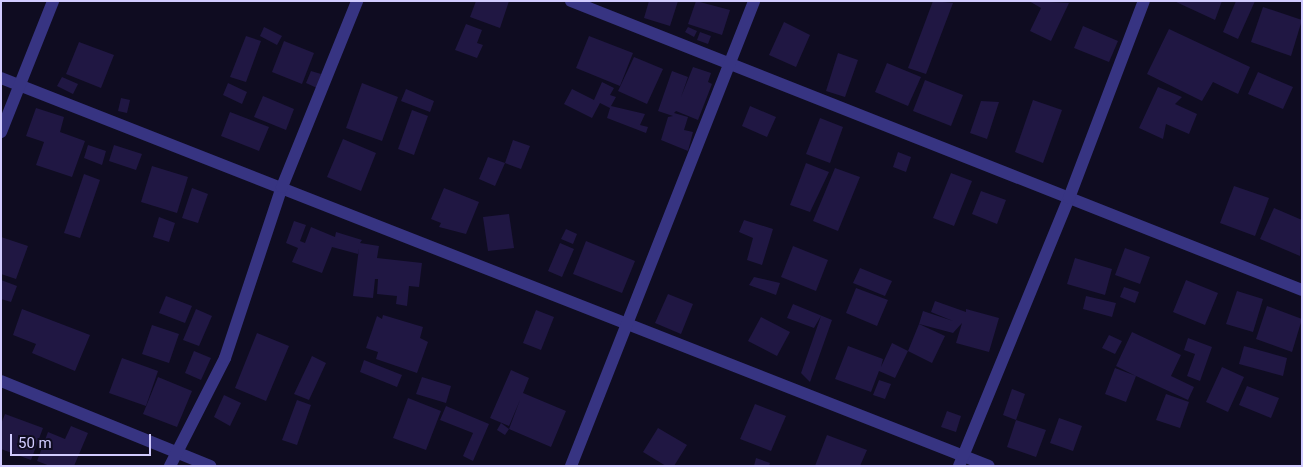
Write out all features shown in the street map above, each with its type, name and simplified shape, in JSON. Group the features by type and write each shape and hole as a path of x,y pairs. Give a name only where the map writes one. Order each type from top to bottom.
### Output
{"street":[{"path":"1,132 53,1"},
{"path":"170,466 225,358 282,187 357,1"},
{"path":"571,1 1302,290"},
{"path":"571,466 754,1"},
{"path":"961,461 1069,198 1144,1"},
{"path":"1,78 627,323 961,461 989,466"},
{"path":"1,381 210,466"}],"building":[{"path":"476,1 509,1 500,28 470,17"},
{"path":"649,1 678,1 670,26 644,18"},
{"path":"696,1 730,10 722,35 688,24"},
{"path":"933,1 953,3 926,74 908,68"},
{"path":"1029,1 1069,3 1051,41 1030,31 1041,8"},
{"path":"1174,1 1222,1 1215,20"},
{"path":"1236,1 1255,1 1238,39 1223,32"},
{"path":"1263,7 1302,20 1291,56 1251,42"},
{"path":"784,22 810,35 796,67 769,55"},
{"path":"466,24 482,30 477,43 483,45 477,58 455,50"},
{"path":"1083,26 1118,41 1109,62 1074,48"},
{"path":"264,27 282,36 277,45 260,36"},
{"path":"688,27 697,31 694,37 685,32"},
{"path":"1169,29 1250,67 1238,94 1213,82 1202,101 1147,74"},
{"path":"700,32 711,36 708,44 697,40"},
{"path":"246,36 261,41 246,82 230,77"},
{"path":"589,36 633,53 620,86 576,68"},
{"path":"284,41 314,53 302,84 272,72"},
{"path":"79,42 114,55 101,88 66,74"},
{"path":"838,53 858,60 845,97 826,91"},
{"path":"634,57 663,69 647,104 618,91"},
{"path":"887,63 921,77 908,106 875,92"},
{"path":"693,67 711,73 708,82 712,84 698,120 676,111 674,113 688,117 684,130 693,132 688,151 661,140 668,117 673,116 658,111 672,71 688,77 681,97"},
{"path":"311,71 321,74 317,88 306,83"},
{"path":"1258,72 1293,87 1283,109 1248,94"},
{"path":"62,77 78,84 73,94 57,86"},
{"path":"925,80 963,95 951,126 913,111"},
{"path":"602,82 614,88 610,95 616,97 611,106 645,114 640,125 648,127 646,133 607,118 610,108 600,103 592,118 564,104 572,89 594,100"},
{"path":"228,83 247,92 242,104 223,95"},
{"path":"362,83 398,97 382,141 346,128"},
{"path":"1158,87 1182,97 1175,104 1197,114 1189,134 1166,124 1163,139 1139,128"},
{"path":"406,89 434,101 430,112 401,101"},
{"path":"263,96 294,109 286,130 254,117"},
{"path":"121,98 130,100 127,113 118,111"},
{"path":"1033,100 1062,110 1043,163 1015,152"},
{"path":"981,101 999,102 987,139 970,133"},
{"path":"750,106 776,117 767,137 742,126"},
{"path":"36,108 64,117 60,132 85,141 72,177 36,165 44,142 26,136"},
{"path":"412,110 428,116 414,155 398,149"},
{"path":"230,112 269,127 259,151 221,136"},
{"path":"820,118 843,127 830,163 806,154"},
{"path":"343,139 376,153 361,191 327,177"},
{"path":"513,140 530,146 521,169 505,163"},
{"path":"88,145 106,151 102,165 84,158"},
{"path":"114,145 142,154 136,170 109,161"},
{"path":"898,152 911,157 906,172 893,167"},
{"path":"488,157 505,163 495,186 479,179"},
{"path":"806,163 829,172 810,212 790,205"},
{"path":"152,166 188,177 177,213 141,202"},
{"path":"835,168 860,177 838,231 813,221"},
{"path":"951,173 972,181 954,226 933,218"},
{"path":"84,174 100,180 80,238 64,233"},
{"path":"1234,186 1269,198 1255,236 1220,223"},
{"path":"192,188 208,194 198,223 182,218"},
{"path":"444,188 479,202 466,234 439,227 441,223 431,219"},
{"path":"981,191 1006,200 997,224 972,214"},
{"path":"1274,208 1302,220 1300,256 1260,239"},
{"path":"509,214 514,248 488,251 483,217"},
{"path":"159,217 175,223 169,242 153,237"},
{"path":"744,220 773,229 762,265 747,260 753,238 739,232"},
{"path":"294,221 306,225 300,241 305,243 311,227 335,237 336,232 362,240 360,243 379,246 377,258 422,263 419,287 409,286 407,306 396,304 397,296 377,294 378,279 375,279 373,298 353,296 359,248 358,254 332,247 322,273 292,262 298,248 286,243"},
{"path":"566,229 577,234 573,244 561,239"},
{"path":"1,237 28,246 16,279 1,274"},
{"path":"586,241 635,261 622,293 573,274"},
{"path":"560,243 574,249 562,277 548,271"},
{"path":"793,246 828,260 816,291 781,277"},
{"path":"1125,248 1150,257 1140,284 1115,275"},
{"path":"1075,258 1112,269 1105,295 1067,284"},
{"path":"860,268 892,281 885,296 853,283"},
{"path":"754,277 780,283 776,295 749,285"},
{"path":"1,280 17,286 11,302 1,299"},
{"path":"1186,280 1218,293 1205,325 1173,312"},
{"path":"1124,287 1139,292 1135,303 1120,297"},
{"path":"856,288 888,300 877,326 846,313"},
{"path":"1237,291 1263,299 1253,332 1226,324"},
{"path":"668,294 693,304 681,334 655,323"},
{"path":"166,296 192,306 185,323 159,313"},
{"path":"1086,296 1116,303 1112,317 1083,309"},
{"path":"935,301 966,312 966,309 999,318 989,352 956,343 962,323 953,333 919,324 923,311 953,321 931,312"},
{"path":"793,304 832,320 810,382 801,373 821,316 814,328 787,318"},
{"path":"1267,306 1302,319 1292,352 1256,339"},
{"path":"22,309 90,335 75,371 32,353 36,344 13,335"},
{"path":"196,309 212,316 199,346 183,340"},
{"path":"536,310 554,317 541,350 523,343"},
{"path":"383,315 423,327 420,338 428,342 417,373 376,359 378,352 366,348 377,316 382,319"},
{"path":"761,317 790,332 777,356 748,341"},
{"path":"919,324 945,336 932,363 908,351"},
{"path":"152,325 179,334 169,363 142,354"},
{"path":"1132,332 1181,355 1171,376 1194,387 1188,400 1116,366"},
{"path":"257,333 289,346 266,401 235,388"},
{"path":"1109,335 1122,341 1115,354 1102,348"},
{"path":"1188,338 1212,347 1200,381 1187,376 1195,354 1184,350"},
{"path":"892,343 908,351 895,378 879,371 871,392 835,379 848,346 883,359 881,367"},
{"path":"1244,346 1287,358 1283,376 1239,364"},
{"path":"194,351 211,358 201,380 185,373"},
{"path":"312,356 326,363 309,400 294,394"},
{"path":"122,358 158,371 146,406 109,393"},
{"path":"364,360 402,375 397,387 360,372"},
{"path":"1222,367 1244,377 1228,412 1206,402"},
{"path":"1115,368 1136,376 1126,402 1105,394"},
{"path":"511,370 529,378 523,393 566,411 551,447 509,429 520,400 509,426 490,418"},
{"path":"158,377 192,391 177,427 143,414"},
{"path":"422,377 451,386 446,403 416,394"},
{"path":"879,380 891,384 885,399 873,395"},
{"path":"1247,386 1279,398 1271,418 1239,405"},
{"path":"1012,389 1025,394 1016,420 1003,415"},
{"path":"1166,394 1189,402 1180,428 1156,420"},
{"path":"224,395 241,403 230,426 214,417"},
{"path":"408,398 441,411 426,450 393,438"},
{"path":"297,400 311,405 297,445 282,440"},
{"path":"755,404 786,416 771,451 740,439"},
{"path":"446,406 489,424 473,461 463,456 473,433 440,420"},
{"path":"947,411 961,416 956,432 941,427"},
{"path":"5,414 43,428 31,460 1,449 1,424"},
{"path":"1059,418 1082,426 1073,451 1050,443"},
{"path":"1016,420 1046,430 1036,457 1007,447"},
{"path":"501,423 509,429 505,435 497,430"},
{"path":"71,426 88,433 74,466 50,466 37,461 48,432 65,439"},
{"path":"658,428 687,445 674,466 666,466 643,452"},
{"path":"827,435 867,450 860,466 815,466"},
{"path":"756,458 770,463 769,466 754,466"}]}
